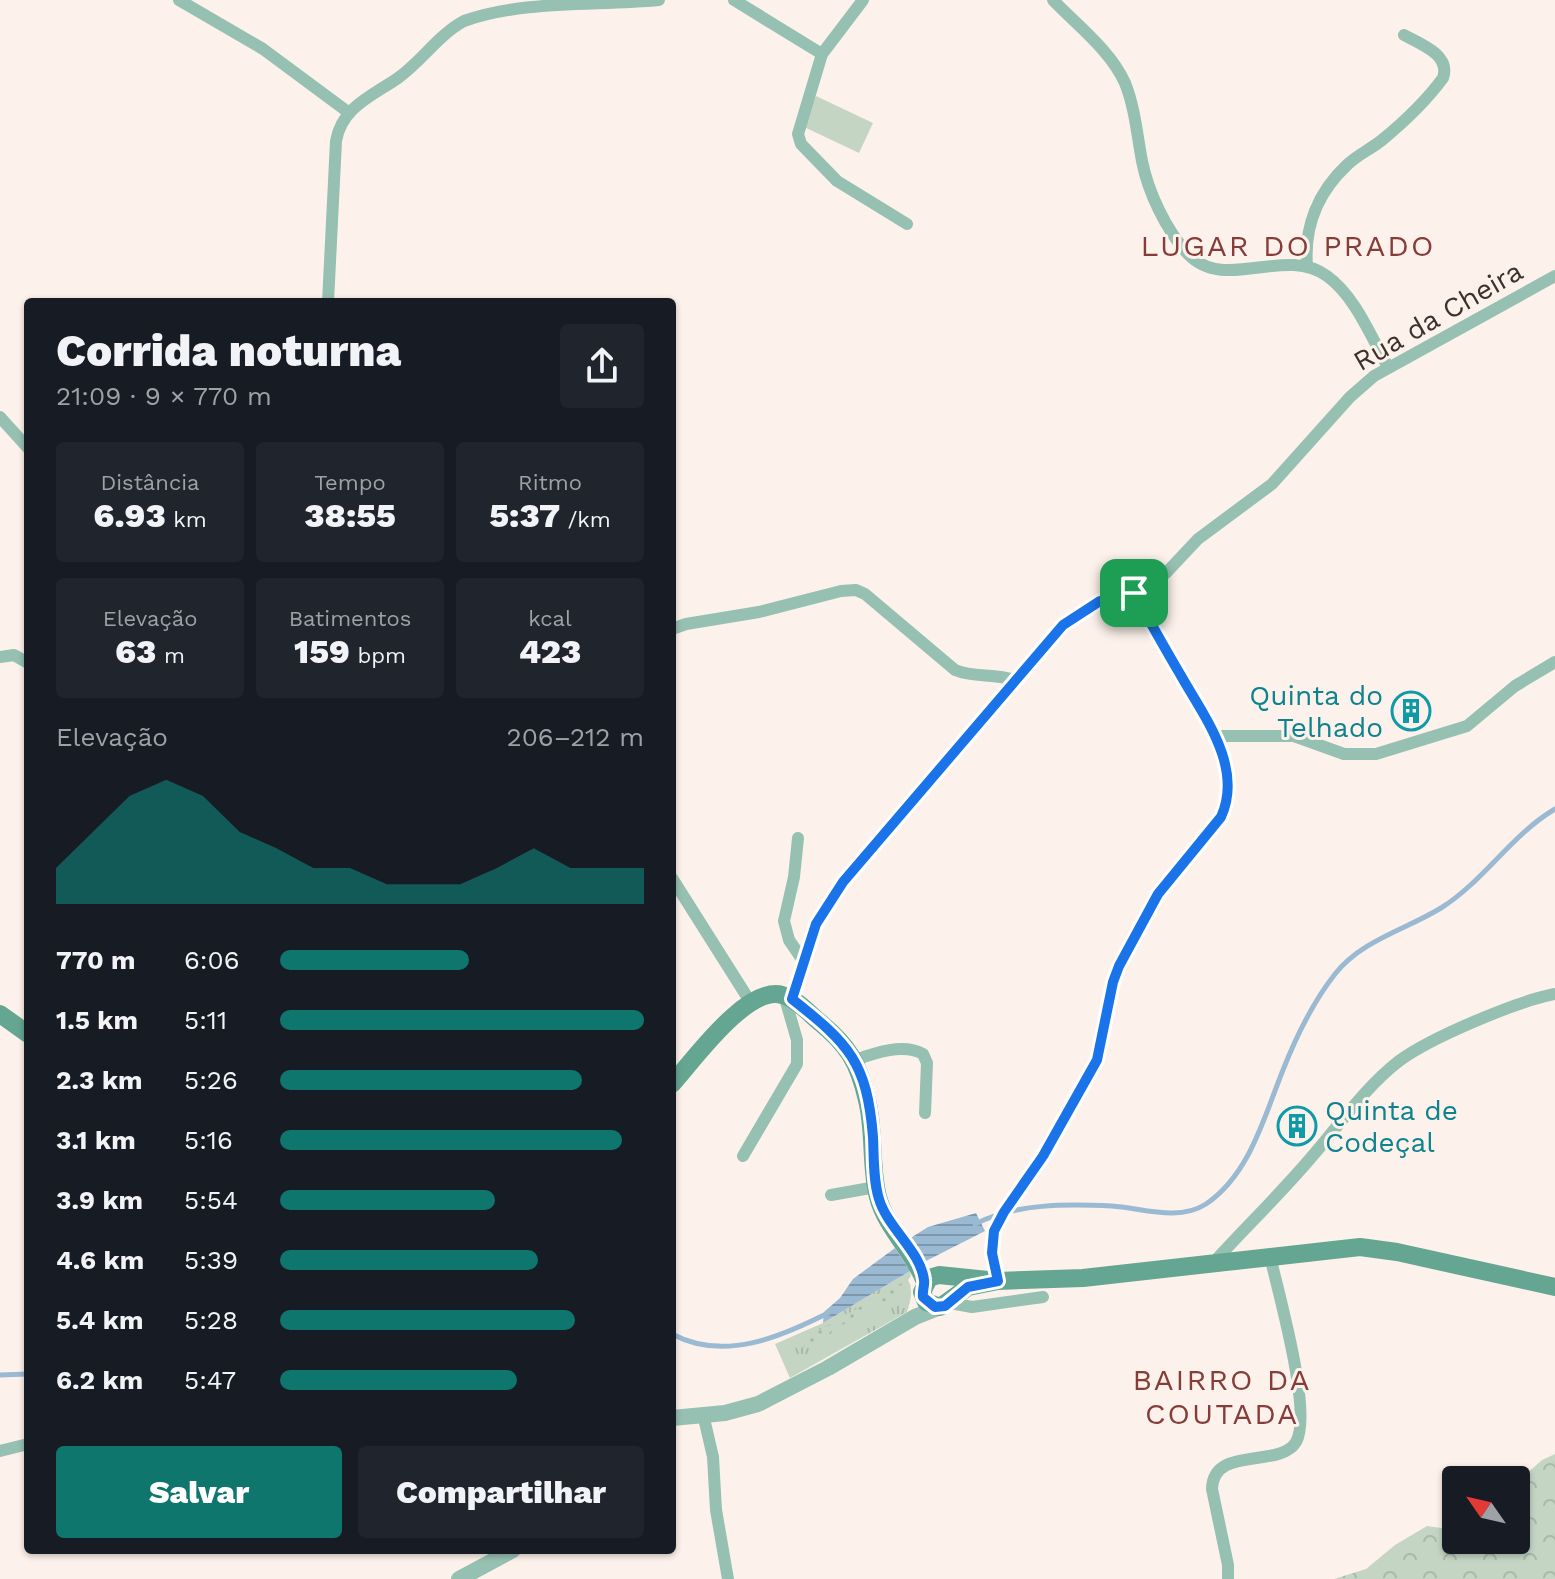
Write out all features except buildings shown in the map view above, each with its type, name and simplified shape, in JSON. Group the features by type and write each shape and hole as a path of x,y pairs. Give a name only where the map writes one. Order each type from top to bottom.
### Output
{"main road":[{"path":"676,1079 729,1019 751,1003 773,994 788,997 833,1033 855,1060 871,1121 876,1187 881,1206 929,1278 952,1283 948,1303"},
{"path":"0,1014 24,1031"},
{"path":"929,1278 998,1281 1136,1274 1214,1262 1370,1248 1555,1287"},
{"path":"929,1278 926,1302 948,1303 968,1287 998,1281"}],"street":[{"path":"179,0 263,49 348,112"},
{"path":"328,298 336,141 338,129 348,112 411,69 451,29 486,12 567,0 659,0"},
{"path":"734,0 822,54"},
{"path":"863,0 822,54 798,129 801,144 837,181 907,224"},
{"path":"1053,0 1105,54 1123,79 1132,104 1149,185 1187,253 1202,265 1221,270 1282,264 1307,266 1329,277 1347,296 1388,367"},
{"path":"1307,266 1306,241 1311,218 1332,182 1347,165 1392,132 1443,78 1445,71 1441,59 1404,35"},
{"name":"Rua da Cheira","path":"788,997 804,962 816,924 843,882 1073,616 1100,601 1134,593 1166,573 1198,539 1272,484 1350,397 1388,367 1516,300 1555,276"},
{"path":"0,417 24,444"},
{"path":"676,628 856,590 865,594 955,670 969,674 995,674 1015,680"},
{"path":"998,1281 992,1253 994,1231 1050,1144 1097,1060 1113,982 1134,936 1158,894 1223,811 1227,779 1215,736 1134,593"},
{"path":"0,657 14,655 24,661"},
{"path":"1215,736 1294,736 1344,754 1376,754 1467,726 1515,686 1555,662"},
{"path":"798,838 794,877 784,921 787,937 804,962"},
{"path":"676,884 751,1003"},
{"path":"1214,1262 1400,1060 1508,1008 1555,994"},
{"path":"743,1156 794,1072 798,1046 788,997"},
{"path":"855,1060 883,1051 914,1050 923,1054 927,1063 925,1113"},
{"path":"831,1195 876,1187"},
{"path":"1228,1579 1228,1565 1212,1492 1213,1479 1219,1470 1236,1462 1287,1452 1296,1441 1300,1428 1298,1389 1270,1256"},
{"path":"901,1326 915,1310 929,1278"},
{"path":"676,1417 725,1413 758,1404 948,1303 972,1307 1043,1297"},
{"path":"703,1414 713,1457 715,1504 728,1579"},
{"path":"0,1451 24,1445"},
{"path":"461,1578 506,1554"}],"green space":[{"path":"816,96 873,123 859,153 802,126"},
{"path":"910,1271 911,1296 907,1312 790,1378 775,1344 823,1323"},
{"path":"907,1280 911,1286 798,1350 795,1344 872,1300 874,1303 883,1298 882,1295"},
{"path":"1555,1454 1555,1579 1334,1579 1366,1569 1395,1545 1427,1526 1442,1528 1442,1554 1530,1554 1530,1471"}],"water":[{"path":"976,1213 985,1231 924,1262 909,1239 928,1227"},
{"path":"895,1248 910,1271 823,1323 824,1312 840,1298 853,1279"}],"waterway":[{"path":"975,1224 1008,1212 1042,1206 1112,1206 1172,1213 1206,1204 1221,1192 1245,1161 1299,1033 1335,974 1358,952 1456,897 1525,832 1555,809"},
{"path":"676,1336 712,1346 752,1343 792,1330 830,1312"},
{"path":"0,1375 24,1374"}],"place":[{"name":"Quinta do Telhado","path":"1411,711"},
{"name":"Quinta de Codeçal","path":"1297,1126"}],"district":[{"name":"LUGAR DO PRADO","path":"1288,245"},
{"name":"BAIRRO DA COUTADA","path":"1222,1396"}],"route":[{"path":"1134,593 1215,736 1226,770 1226,804 1221,817 1158,894 1119,966 1097,1060 1043,1156 994,1231 992,1253 998,1281 968,1287 950,1303 935,1307 923,1297 925,1282 919,1265 881,1206 876,1187 868,1102 855,1060 845,1044 792,999 816,924 854,867 1063,625 1100,601 1134,593"}]}
